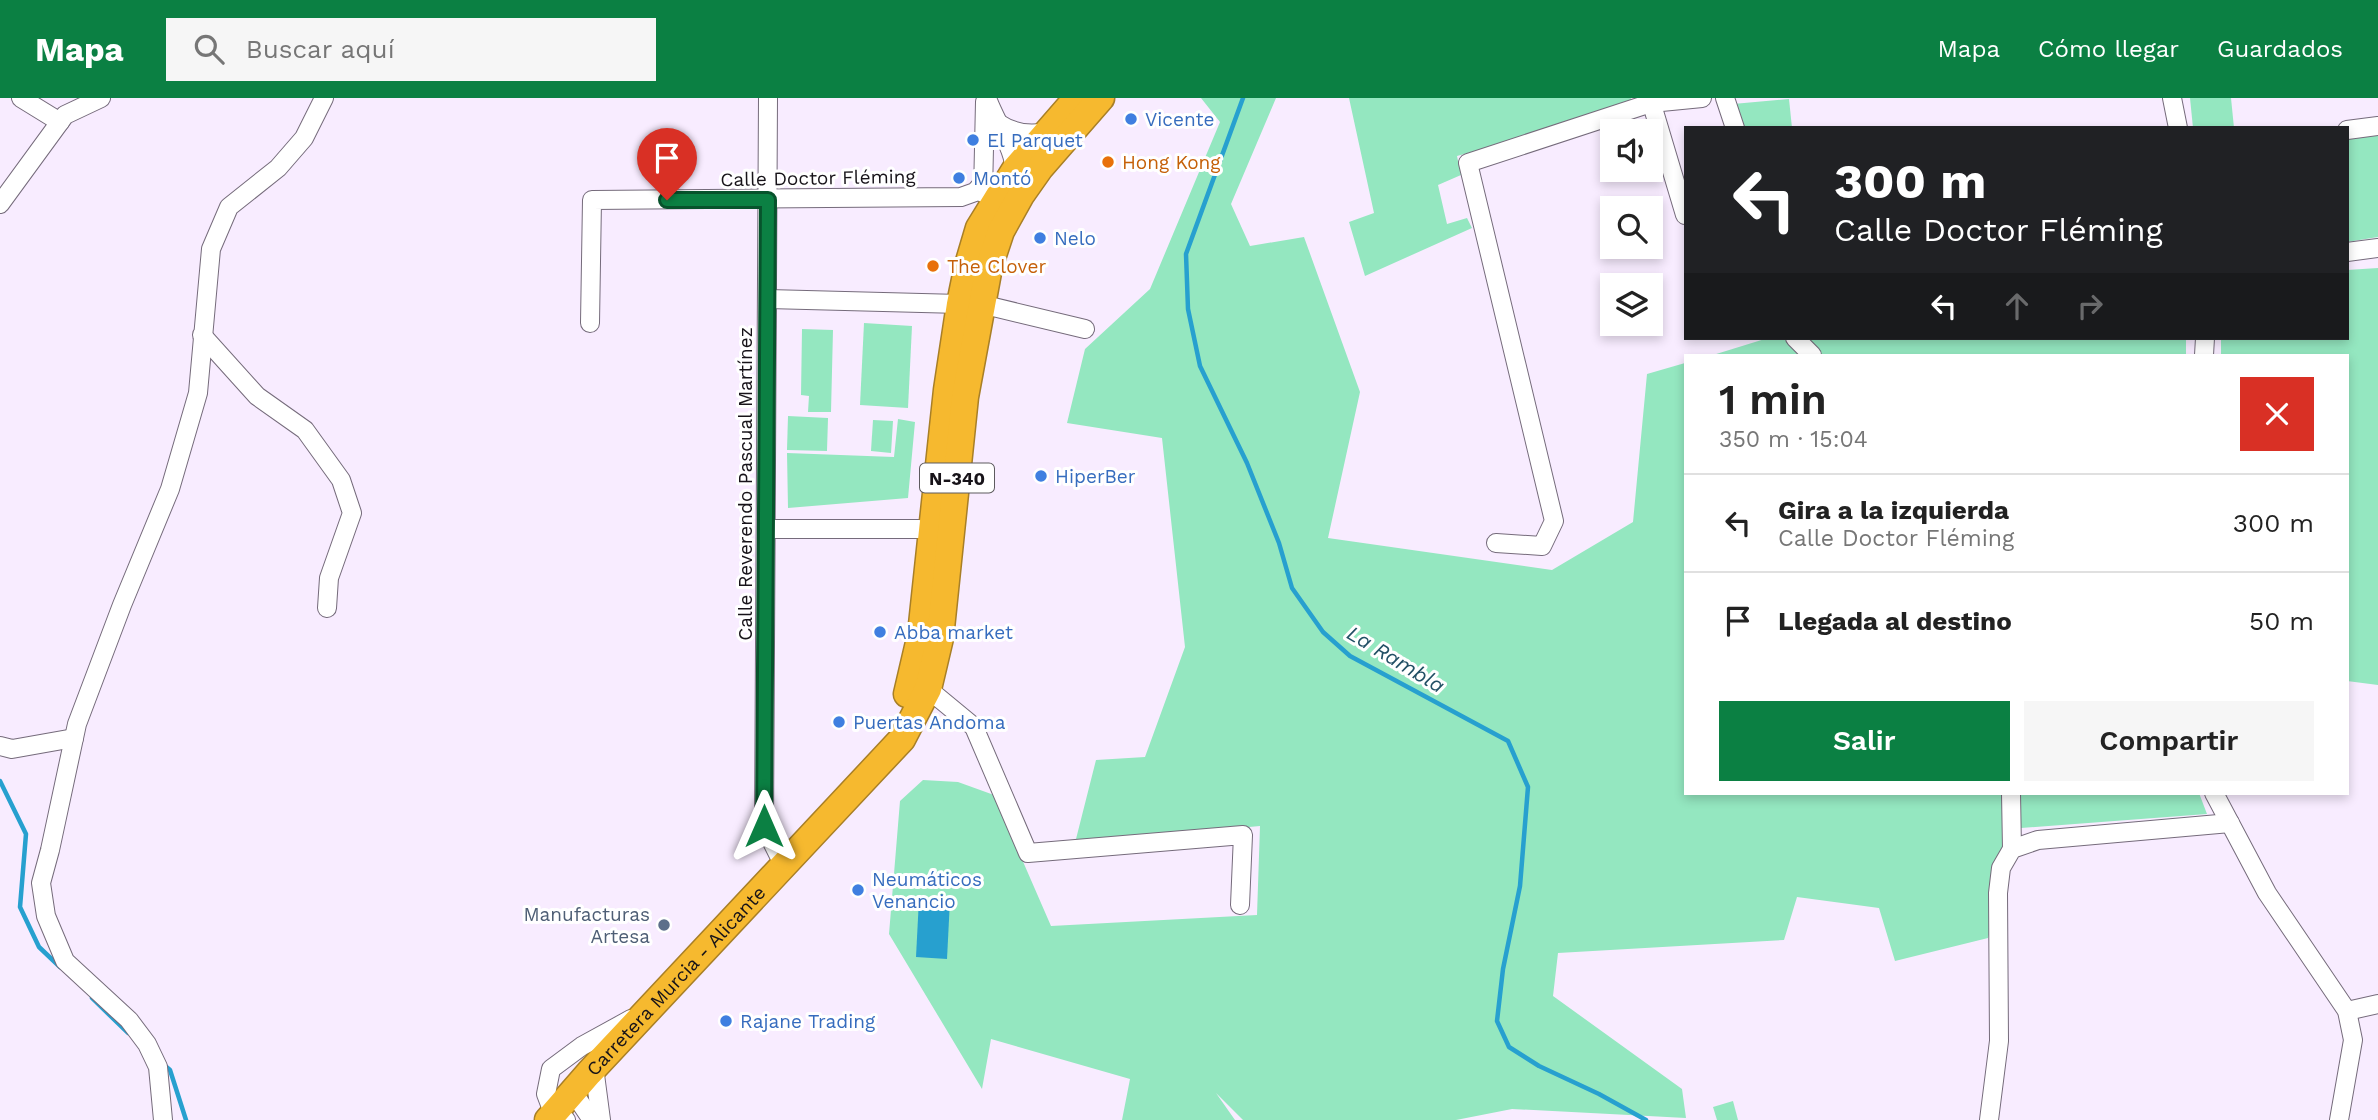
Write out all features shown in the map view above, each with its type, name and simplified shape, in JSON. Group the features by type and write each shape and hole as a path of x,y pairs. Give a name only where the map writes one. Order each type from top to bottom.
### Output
{"highway":[{"name":"N-340","path":"862,779 892,736 911,684 921,634 947,390 970,304 989,267 990,229 1028,168 1046,132 1077,98"},
{"name":"N-340","path":"1028,168 1101,98"},
{"name":"N-340","path":"862,779 902,739 928,689 940,638 965,397 970,304"},
{"name":"Carretera Murcia - Alicante","path":"556,1118 594,1067 784,866 862,779"}],"street":[{"path":"21,98 60,122"},
{"path":"0,204 65,115 101,98"},
{"path":"163,1120 158,1068 147,1044 128,1020 65,961 46,916 41,883 77,724 170,489 198,393 211,249 229,207 278,168 304,138 324,98"},
{"name":"Calle Reverendo Pascual Martínez","path":"768,98 764,826 784,866"},
{"path":"986,98 1013,156 1028,168"},
{"path":"986,98 984,182 990,229"},
{"path":"1496,544 1542,546 1554,521 1468,163 1650,101 1702,98"},
{"path":"1724,98 1726,126"},
{"path":"1724,98 1734,126"},
{"path":"2172,98 2178,126"},
{"path":"1650,101 1684,212"},
{"path":"998,123 1010,131 1023,134 1046,132"},
{"path":"2349,130 2378,127"},
{"path":"985,148 1003,167 1028,168"},
{"name":"Calle Doctor Fléming","path":"590,323 592,200 961,197 975,192 984,182"},
{"path":"2349,252 2378,248"},
{"path":"768,299 970,304 1085,329"},
{"path":"202,335 257,396 305,430 341,480 352,513 330,578 327,608"},
{"path":"1797,340 1811,354"},
{"path":"929,554 922,545 919,529 926,513 935,504"},
{"path":"766,529 919,529"},
{"path":"928,689 974,727 1028,853 1243,835 1240,905"},
{"path":"0,746 12,748 74,738"},
{"path":"1989,1120 1999,1041 1998,893 2001,867 2012,849 2011,795"},
{"path":"2215,795 2267,893 2347,1011 2353,1040 2339,1120"},
{"path":"2012,849 2038,840 2230,823"},
{"path":"556,1118 546,1094 551,1069 582,1046 622,1025 656,1001"},
{"path":"2347,1011 2378,1004"},
{"path":"594,1067 601,1120"},
{"path":"573,1092 592,1120"}],"green space":[{"path":"1201,98 1276,98 1231,204 1250,246 1304,237 1360,392 1328,538 1552,570 1633,522 1647,374 1684,363 1684,795 2200,795 2207,814 2021,828 1988,938 1895,961 1879,908 1797,897 1784,940 1558,953 1553,996 1682,1089 1686,1118 1512,1109 1456,1120 1243,1120 1216,1093 1235,1120 1122,1120 1130,1079 991,1039 982,1089 889,934 900,801 923,780 958,782 994,795 1051,926 1257,915 1260,826 1075,843 1096,760 1145,757 1185,647 1162,438 1067,423 1085,349 1150,289 1220,122"},
{"path":"1349,98 1631,98 1629,108 1457,156 1461,175 1438,185 1447,224 1467,218 1472,228 1365,276 1349,222 1374,213"},
{"path":"2190,98 2231,98 2234,126 2193,126"},
{"path":"1789,99 1792,126 1741,126 1733,104"},
{"path":"2378,133 2378,237 2349,242 2349,139"},
{"path":"2378,268 2378,685 2349,681 2349,354 2221,354 2221,340 2349,340 2349,270"},
{"path":"864,323 912,326 908,408 860,405"},
{"path":"802,329 833,330 831,412 808,412 809,396 801,395"},
{"path":"1762,340 2186,340 2186,354 1716,354"},
{"path":"788,416 828,418 827,451 787,450"},
{"path":"898,419 915,422 908,498 788,508 787,453 894,457"},
{"path":"873,420 893,421 891,453 871,451"},
{"path":"1733,1101 1738,1120 1717,1120 1713,1107"}],"water":[{"path":"919,899 950,900 947,959 916,957"}],"waterway":[{"name":"La Rambla","path":"1243,98 1186,254 1188,309 1200,366 1247,463 1279,543 1292,588 1323,632 1350,656 1508,741 1528,787 1520,886 1503,969 1497,1021 1509,1047 1539,1066 1646,1120"},
{"path":"0,781 26,834 20,907 39,947 60,967"},
{"path":"92,998 128,1033"},
{"path":"163,1064 170,1070 186,1120"}],"place":[{"name":"Vicente","path":"1131,119"},
{"name":"El Parquet","path":"973,140"},
{"name":"Hong Kong","path":"1108,162"},
{"name":"Montó","path":"959,178"},
{"name":"Nelo","path":"1040,238"},
{"name":"The Clover","path":"933,266"},
{"name":"HiperBer","path":"1041,476"},
{"name":"Abba market","path":"880,632"},
{"name":"Puertas Andoma","path":"839,722"},
{"name":"Neumáticos Venancio","path":"858,890"},
{"name":"Manufacturas Artesa","path":"664,925"},
{"name":"Rajane Trading","path":"726,1021"}],"route":[{"path":"667,200 768,200 764,826"}]}
